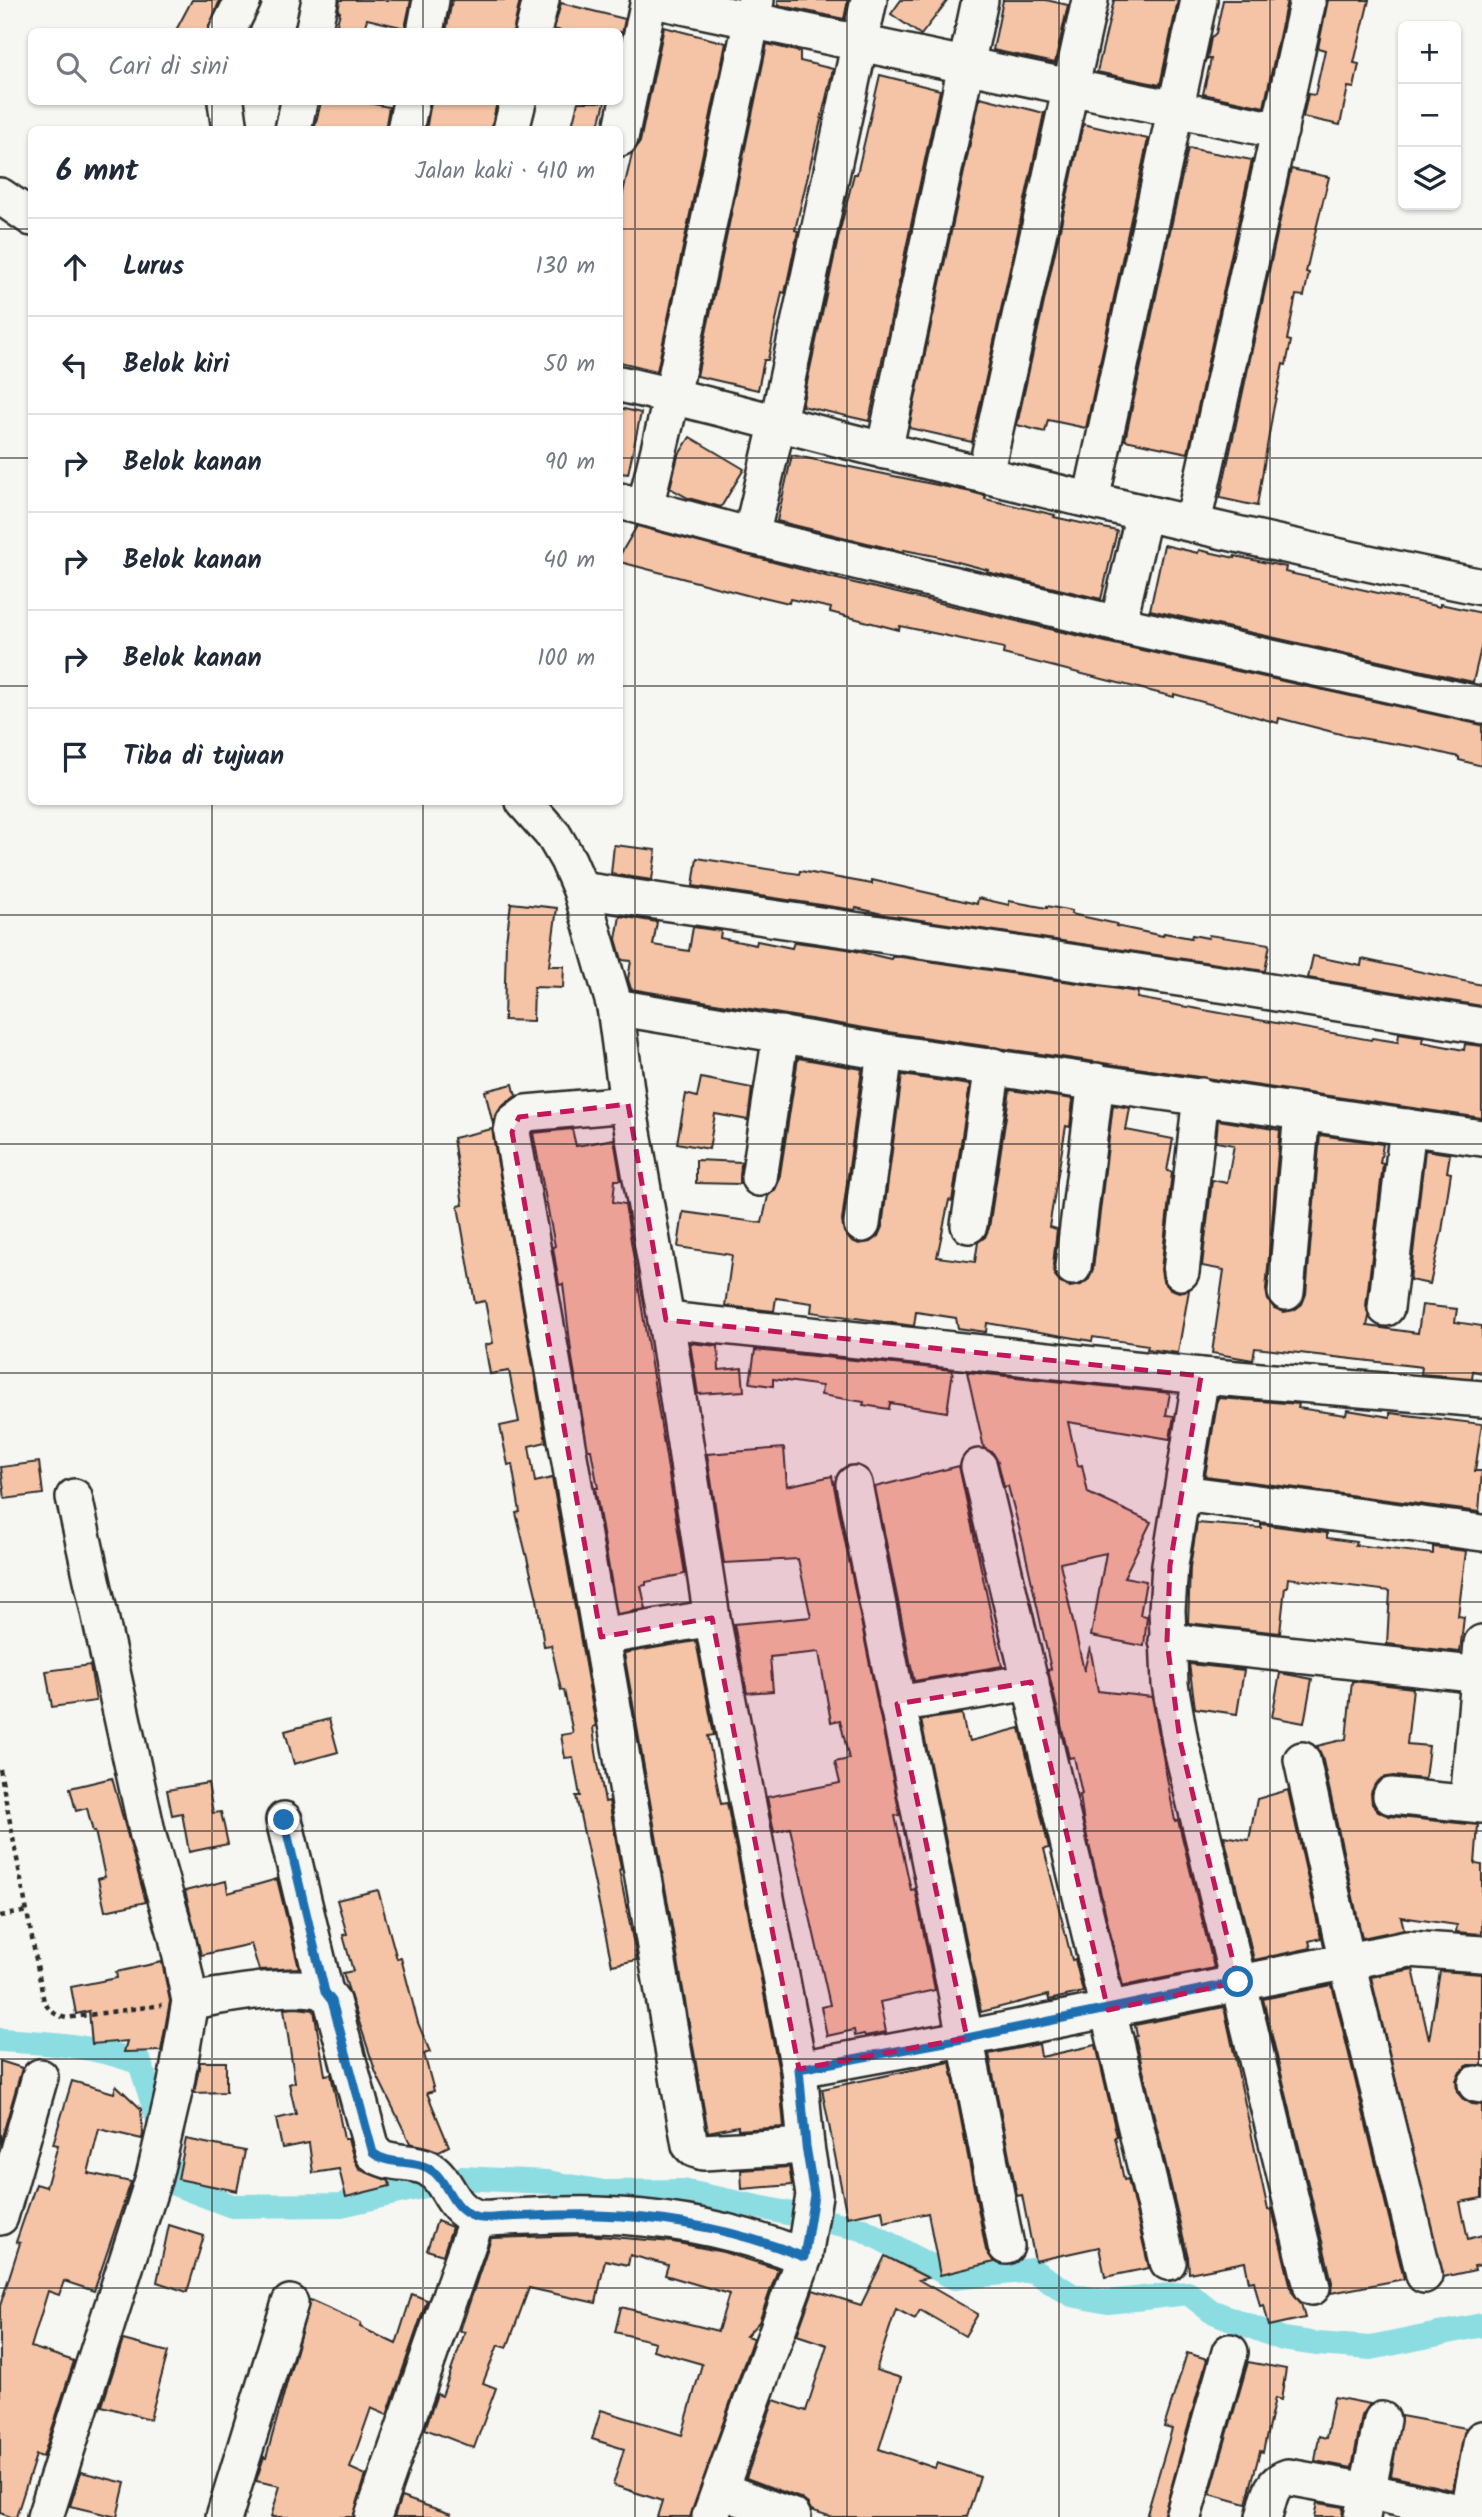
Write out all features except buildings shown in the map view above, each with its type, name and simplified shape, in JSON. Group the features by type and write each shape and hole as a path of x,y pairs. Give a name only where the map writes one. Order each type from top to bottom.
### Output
{"street":[{"path":"229,28 243,0"},
{"path":"314,28 320,0"},
{"path":"426,28 431,0"},
{"path":"534,28 541,0"},
{"path":"623,126 652,0 754,10 860,42 1280,131"},
{"path":"751,536 869,0"},
{"path":"884,451 981,0"},
{"path":"985,475 1090,0"},
{"path":"1091,500 1199,0"},
{"path":"1193,523 1308,0"},
{"path":"754,10 672,396 632,504 751,536 1118,624 1482,705"},
{"path":"226,105 229,126"},
{"path":"294,126 298,105"},
{"path":"406,126 410,105"},
{"path":"512,126 516,105"},
{"path":"0,196 28,215"},
{"path":"623,385 1144,513 1326,555 1482,587"},
{"path":"1118,624 1144,513"},
{"path":"527,805 554,836 568,860 580,890 615,1007 628,1104 666,1320 712,1618 799,2069 806,2146 814,2195 805,2248 715,2503 793,2517"},
{"path":"580,890 1233,986 1482,1026"},
{"path":"615,1007 885,1052 1482,1138"},
{"path":"759,1178 781,1034"},
{"path":"862,1224 885,1052"},
{"path":"969,1225 993,1066"},
{"path":"1073,1267 1096,1082"},
{"path":"1181,1272 1201,1096"},
{"path":"628,1104 526,1113 514,1122 512,1132 690,2145 703,2152 806,2146"},
{"path":"1286,1292 1302,1112"},
{"path":"1386,1308 1408,1127"},
{"path":"666,1320 1201,1376 1482,1399"},
{"path":"1201,1376 1170,1565 1167,1641 1170,1684 1180,1741 1312,2287"},
{"path":"979,1467 1168,2262"},
{"path":"854,1484 967,2038 1006,2246"},
{"path":"1182,1493 1482,1533"},
{"path":"45,2517 157,2166 172,2103 190,2001 177,1937 148,1836 74,1497"},
{"path":"601,1637 712,1618"},
{"path":"1167,1641 1481,1664 1475,1804 1391,1796"},
{"path":"897,1704 1031,1682"},
{"path":"1302,1760 1347,1962 1423,2276"},
{"path":"284,1820 325,1992 332,2001 373,2153 381,2159 424,2166 455,2197 596,2215 660,2219 726,2230 805,2248"},
{"path":"799,2069 1408,1949 1482,1954"},
{"path":"190,2001 309,1988 325,1992"},
{"path":"2,2203 40,2077"},
{"path":"373,2517 455,2197"},
{"path":"224,2517 290,2303"},
{"path":"1183,2517 1230,2352"},
{"path":"1364,2504 1382,2420"},
{"path":"1264,2517 1272,2487 1278,2480 1288,2477 1364,2504 1468,2516 1482,2439"}],"path":[{"path":"0,1769 44,2001 55,2015 66,2018 190,2001"},
{"path":"0,1916 28,1911"}],"highlighted area":[{"path":"628,1104 666,1320 1201,1376 1170,1565 1167,1641 1180,1741 1238,1982 1108,2010 1031,1682 897,1704 967,2038 799,2069 712,1618 601,1637 512,1132 519,1117"}],"waterway":[{"path":"0,2040 88,2049 140,2063 160,2126 172,2183 232,2206 341,2205 461,2178 547,2182 604,2192 683,2191 862,2229 954,2278 1032,2270 1072,2295 1108,2302 1188,2293 1211,2311 1283,2339 1371,2348 1482,2325"}],"route":[{"path":"284,1820 325,1992 332,2001 373,2153 381,2159 431,2169 438,2175 457,2207 477,2218 596,2215 660,2219 726,2230 756,2238 804,2257 814,2195 806,2146 799,2069 967,2038 1238,1982"}]}
